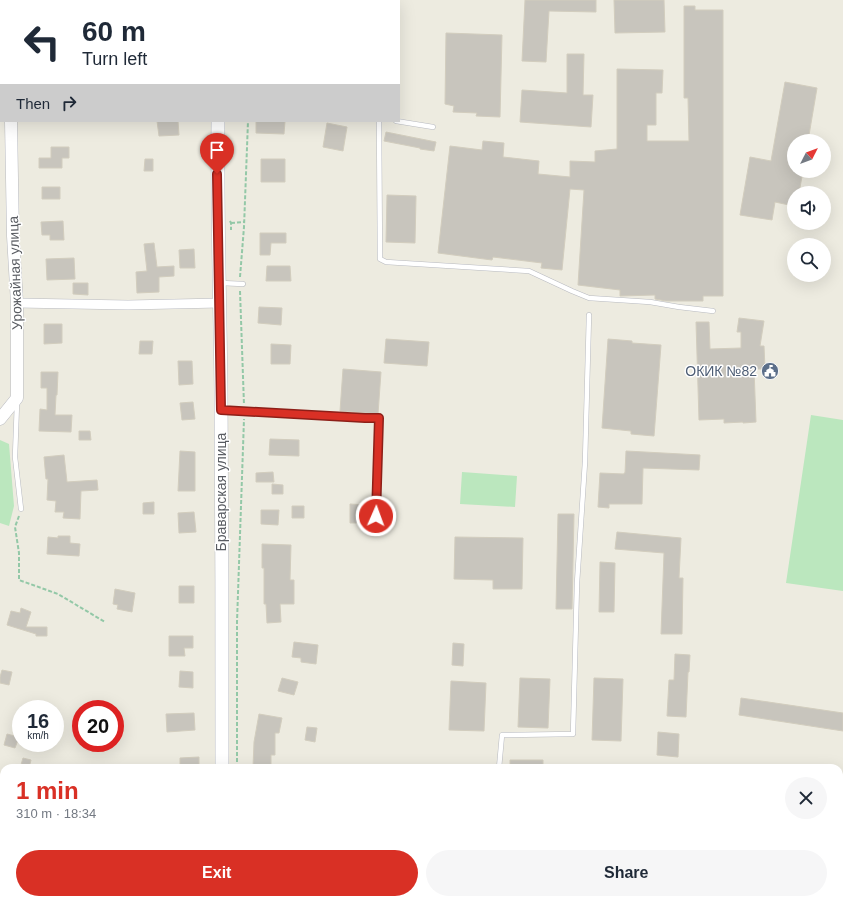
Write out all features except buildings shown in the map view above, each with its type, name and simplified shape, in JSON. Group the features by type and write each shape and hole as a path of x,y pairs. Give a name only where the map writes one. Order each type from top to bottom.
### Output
{"main road":[{"name":"Браварская улица","path":"218,122 217,168 221,410 222,764"}],"street":[{"name":"Урожайная улица","path":"11,122 13,236 17,303 17,398"},
{"path":"17,303 128,305 220,303"},
{"path":"0,419 17,398"}],"lane":[{"path":"379,122 380,259 386,262 528,272 589,298 650,302 713,311"},
{"path":"400,122 433,128"},
{"path":"219,283 241,283"},
{"path":"499,764 502,735 573,734 577,583 586,462 589,315"},
{"path":"17,398 15,457 21,509"},
{"path":"221,410 379,418 376,516"}],"path":[{"path":"237,764 237,622 244,412 241,283 248,122"},
{"path":"231,224 244,222"},
{"path":"21,509 15,527 19,553 19,580 58,594 104,622"}],"green space":[{"path":"811,415 843,420 843,591 786,583"},
{"path":"0,440 9,444 14,506 9,526 0,523"},
{"path":"462,472 517,476 515,507 460,504"}],"place":[{"name":"ОКИК №82","path":"770,371"}],"route":[{"path":"217,174 221,410 379,418 376,516"}]}
